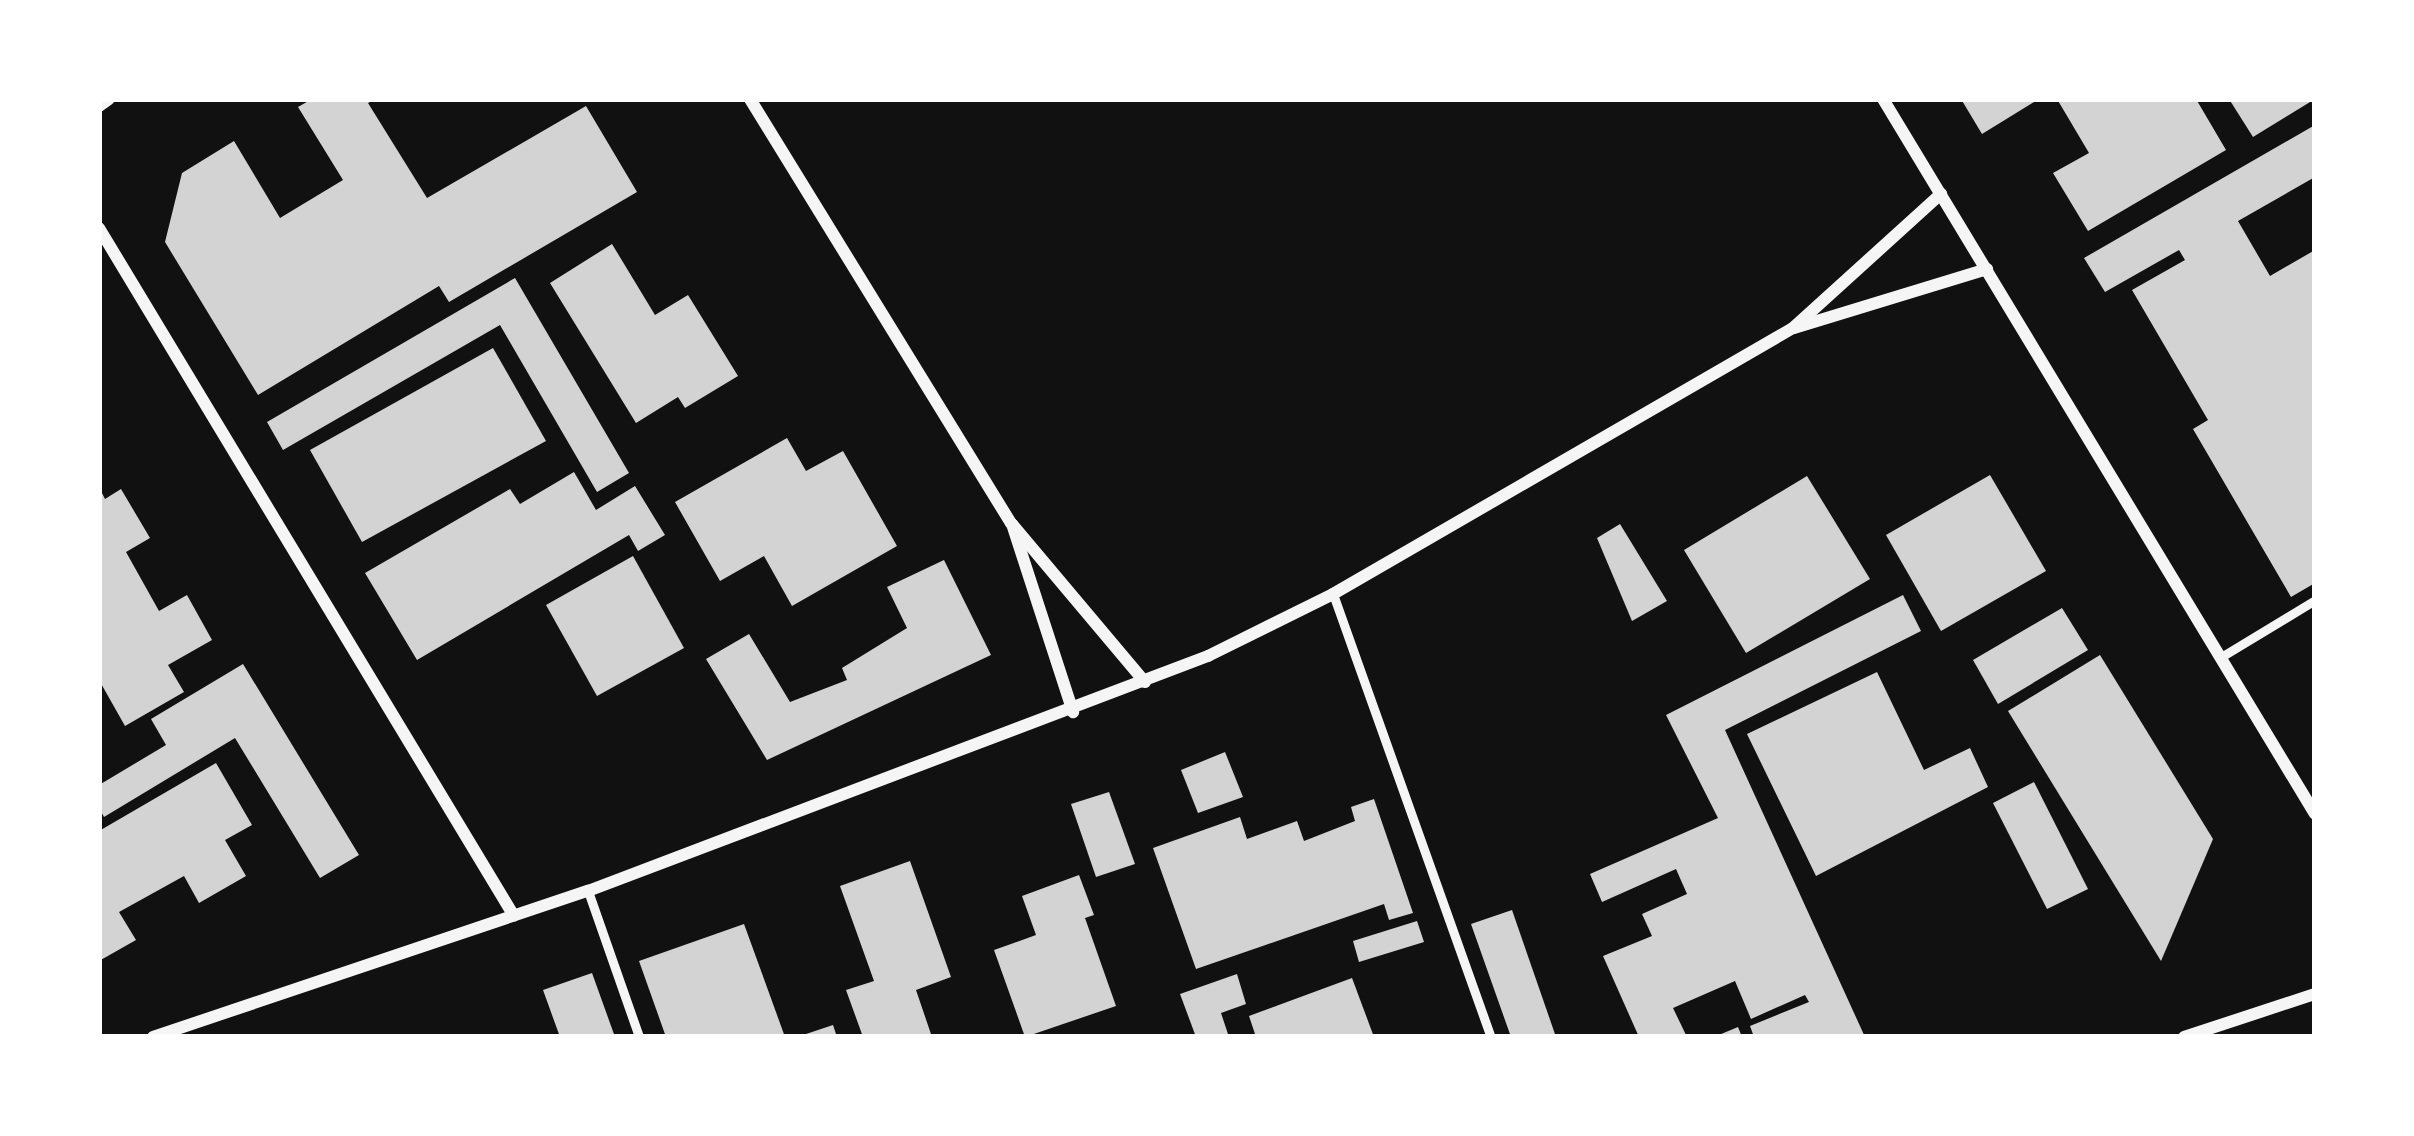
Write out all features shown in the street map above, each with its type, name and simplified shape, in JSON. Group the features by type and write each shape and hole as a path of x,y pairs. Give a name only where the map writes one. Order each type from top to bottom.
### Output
{"street":[{"path":"99,106 110,99"},
{"path":"750,99 1011,523 1145,682"},
{"path":"1883,99 2315,814"},
{"path":"153,1037 588,891 1072,712 1333,594 1793,328 1941,194"},
{"path":"99,228 514,916"},
{"path":"1793,328 1987,269"},
{"path":"1011,523 1072,712"},
{"path":"2184,1037 2315,994"}],"lane":[{"path":"1333,594 1491,1037"},
{"path":"2221,657 2315,600"},
{"path":"588,891 639,1037"}],"building":[{"path":"312,99 376,99 368,103 427,198 586,106 637,192 449,302 439,286 258,395 165,242 182,173 234,141 280,218 343,180 298,107"},
{"path":"1961,99 2039,99 1982,134"},
{"path":"2057,99 2196,99 2226,150 2088,231 2053,173 2089,153"},
{"path":"2229,99 2315,99 2253,137"},
{"path":"2315,125 2315,177 2238,221 2270,276 2315,250 2315,583 2291,597 2193,429 2208,420 2132,290 2185,260 2179,250 2105,292 2084,258"},
{"path":"612,244 655,315 688,295 738,376 685,408 678,397 636,423 550,283"},
{"path":"515,278 629,473 597,492 500,325 283,450 267,422"},
{"path":"493,348 546,441 362,542 310,450"},
{"path":"787,438 806,471 843,451 897,546 792,606 764,556 720,581 675,502"},
{"path":"574,472 596,510 635,486 665,535 638,551 629,535 417,660 365,573 510,489 520,504"},
{"path":"1990,475 2046,571 1941,631 1886,535"},
{"path":"1807,476 1870,579 1746,653 1684,550"},
{"path":"99,487 105,499 121,489 150,538 126,552 159,611 187,595 212,640 168,665 184,692 125,726 99,680"},
{"path":"1620,524 1667,601 1632,621 1597,538"},
{"path":"633,556 684,648 597,696 546,605"},
{"path":"944,560 991,655 767,760 706,659 749,634 790,702 847,680 842,668 907,628 887,587"},
{"path":"1903,595 1921,631 1725,730 1865,1037 1754,1037 1750,1026 1809,1002 1805,995 1751,1019 1735,981 1673,1008 1687,1037 1639,1037 1603,956 1652,936 1642,914 1687,894 1676,869 1602,902 1590,874 1718,818 1666,715"},
{"path":"2062,608 2088,650 1998,704 1973,660"},
{"path":"2100,655 2213,839 2161,961 2008,711"},
{"path":"243,664 359,855 320,878 235,738 104,817 99,808 99,785 166,745 151,719"},
{"path":"1877,672 1924,770 1970,748 1988,787 1816,876 1747,734"},
{"path":"1225,752 1243,797 1198,813 1181,770"},
{"path":"216,763 252,825 225,840 246,876 199,903 184,876 119,912 136,940 99,961 99,831"},
{"path":"2034,782 2088,889 2047,909 1993,803"},
{"path":"1109,792 1135,864 1096,877 1071,804"},
{"path":"1374,799 1413,913 1389,920 1384,904 1196,969 1153,848 1240,817 1247,839 1297,821 1304,841 1355,821 1351,807"},
{"path":"910,861 951,977 916,990 932,1037 863,1037 846,990 874,981 840,886"},
{"path":"1079,875 1094,915 1085,918 1116,1006 1025,1037 994,950 1036,935 1022,896"},
{"path":"1512,910 1556,1037 1511,1037 1471,924"},
{"path":"1417,921 1424,942 1359,962 1353,941"},
{"path":"744,924 785,1037 666,1037 639,961"},
{"path":"592,973 615,1037 560,1037 543,990"},
{"path":"1237,974 1246,1004 1221,1013 1229,1037 1196,1037 1180,994"},
{"path":"1352,978 1374,1037 1256,1037 1249,1016"},
{"path":"833,1025 837,1037 800,1037 800,1036"},
{"path":"1738,1027 1742,1037 1714,1037"}]}
